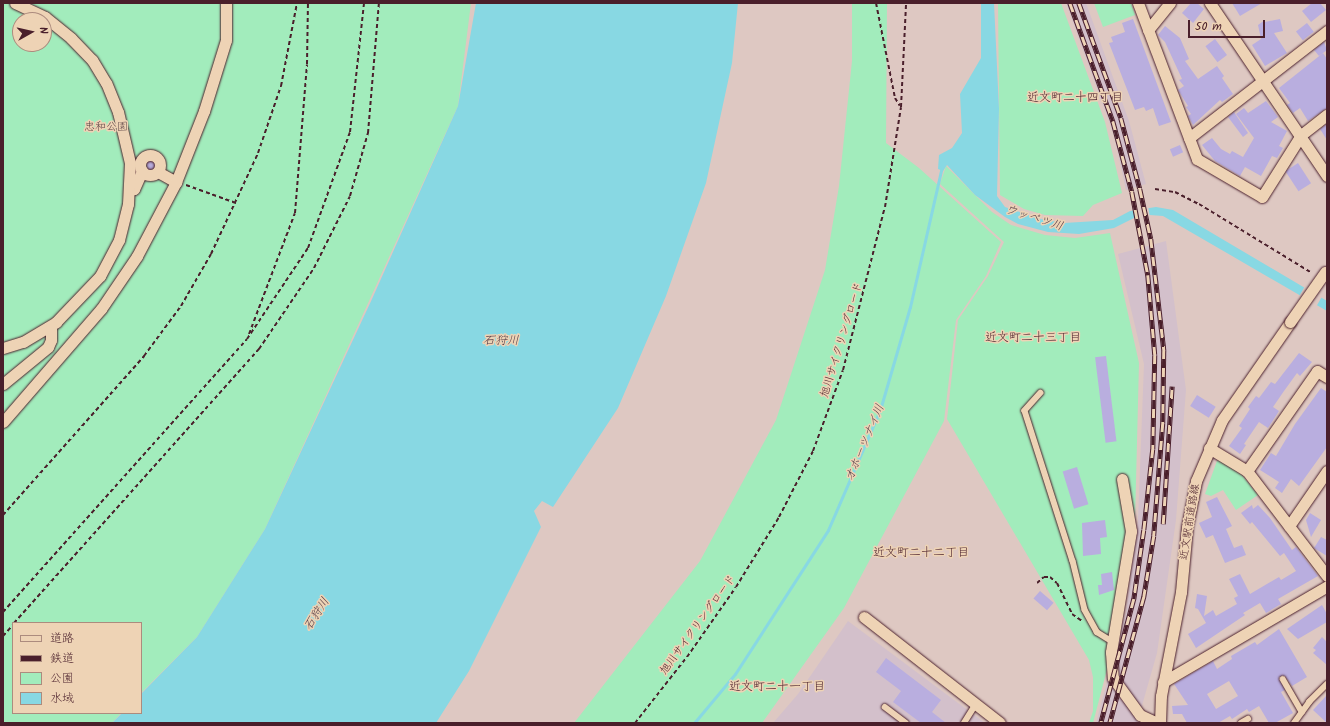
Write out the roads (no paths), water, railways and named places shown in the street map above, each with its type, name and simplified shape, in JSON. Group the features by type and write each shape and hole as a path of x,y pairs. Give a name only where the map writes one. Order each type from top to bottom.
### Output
{"street":[{"path":"3,349 23,342 51,326 100,276 119,240 128,204 130,163 118,112 106,83 92,60 71,38 44,17 15,3"},
{"path":"3,422 101,309 137,256 176,182 204,111 226,40 226,3"},
{"path":"1138,3 1197,159 1262,197 1300,135 1327,115"},
{"path":"1148,30 1170,3"},
{"path":"1210,3 1265,81 1300,135 1326,170"},
{"path":"1189,138 1265,81 1327,31"},
{"path":"126,143 132,144 142,159 142,171 134,189 128,190"},
{"path":"142,159 150,155 157,158 160,165 158,172 151,176 142,171"},
{"path":"158,172 176,182"},
{"name":"近文駅前道路線","path":"1160,723 1163,682 1181,592 1187,527 1196,481 1222,420 1290,322 1322,272"},
{"path":"3,384 48,347 51,340 51,326"},
{"path":"1247,471 1317,371 1327,377"},
{"path":"1209,448 1247,471 1327,576"},
{"path":"1289,526 1327,472"},
{"path":"1122,479 1131,531 1112,642 1113,678 1140,715 1157,723"},
{"path":"1163,682 1327,586"},
{"path":"864,617 1000,723"}],"lane":[{"path":"1041,393 1025,411 1073,562 1085,610 1097,632 1112,642"},
{"path":"1283,679 1302,712"},
{"path":"1294,723 1327,684"},
{"path":"964,723 976,704"},
{"path":"885,707 906,723"},
{"path":"1241,723 1248,719"}],"water":[{"name":"石狩川","path":"476,3 738,3 732,63 706,183 666,296 618,408 553,507 542,501 534,511 541,527 469,671 436,723 112,723 121,714 142,714 142,693 197,637 265,529 372,299 458,106"},
{"name":"ウッペツ川","path":"981,3 994,3 999,109 997,196 1005,207 1040,219 1064,223 1113,220 1130,211 1156,207 1173,210 1327,301 1327,311 1163,216 1150,215 1134,218 1114,228 1079,234 1048,232 1018,224 1005,217 975,195 947,165 943,171 938,169 939,155 952,148 962,133 960,94 981,58"}],"waterway":[{"name":"オホーツナイ川","path":"694,723 735,674 828,530 880,410 910,307 942,166"}],"railway":[{"path":"1070,3 1113,121 1132,192 1148,275 1155,355 1153,449 1144,530 1134,599 1101,723"},
{"path":"1079,3 1121,118 1140,189 1151,239 1164,350 1163,423 1154,536 1144,597 1110,723"},
{"path":"1163,524 1172,386"}],"district":[{"name":"近文町二十四丁目","path":"1075,98"},
{"name":"近文町二十三丁目","path":"1033,338"},
{"name":"近文町二十二丁目","path":"921,553"},
{"name":"近文町二十一丁目","path":"777,687"}],"park label":[{"name":"忠和公園","path":"106,127"}]}
